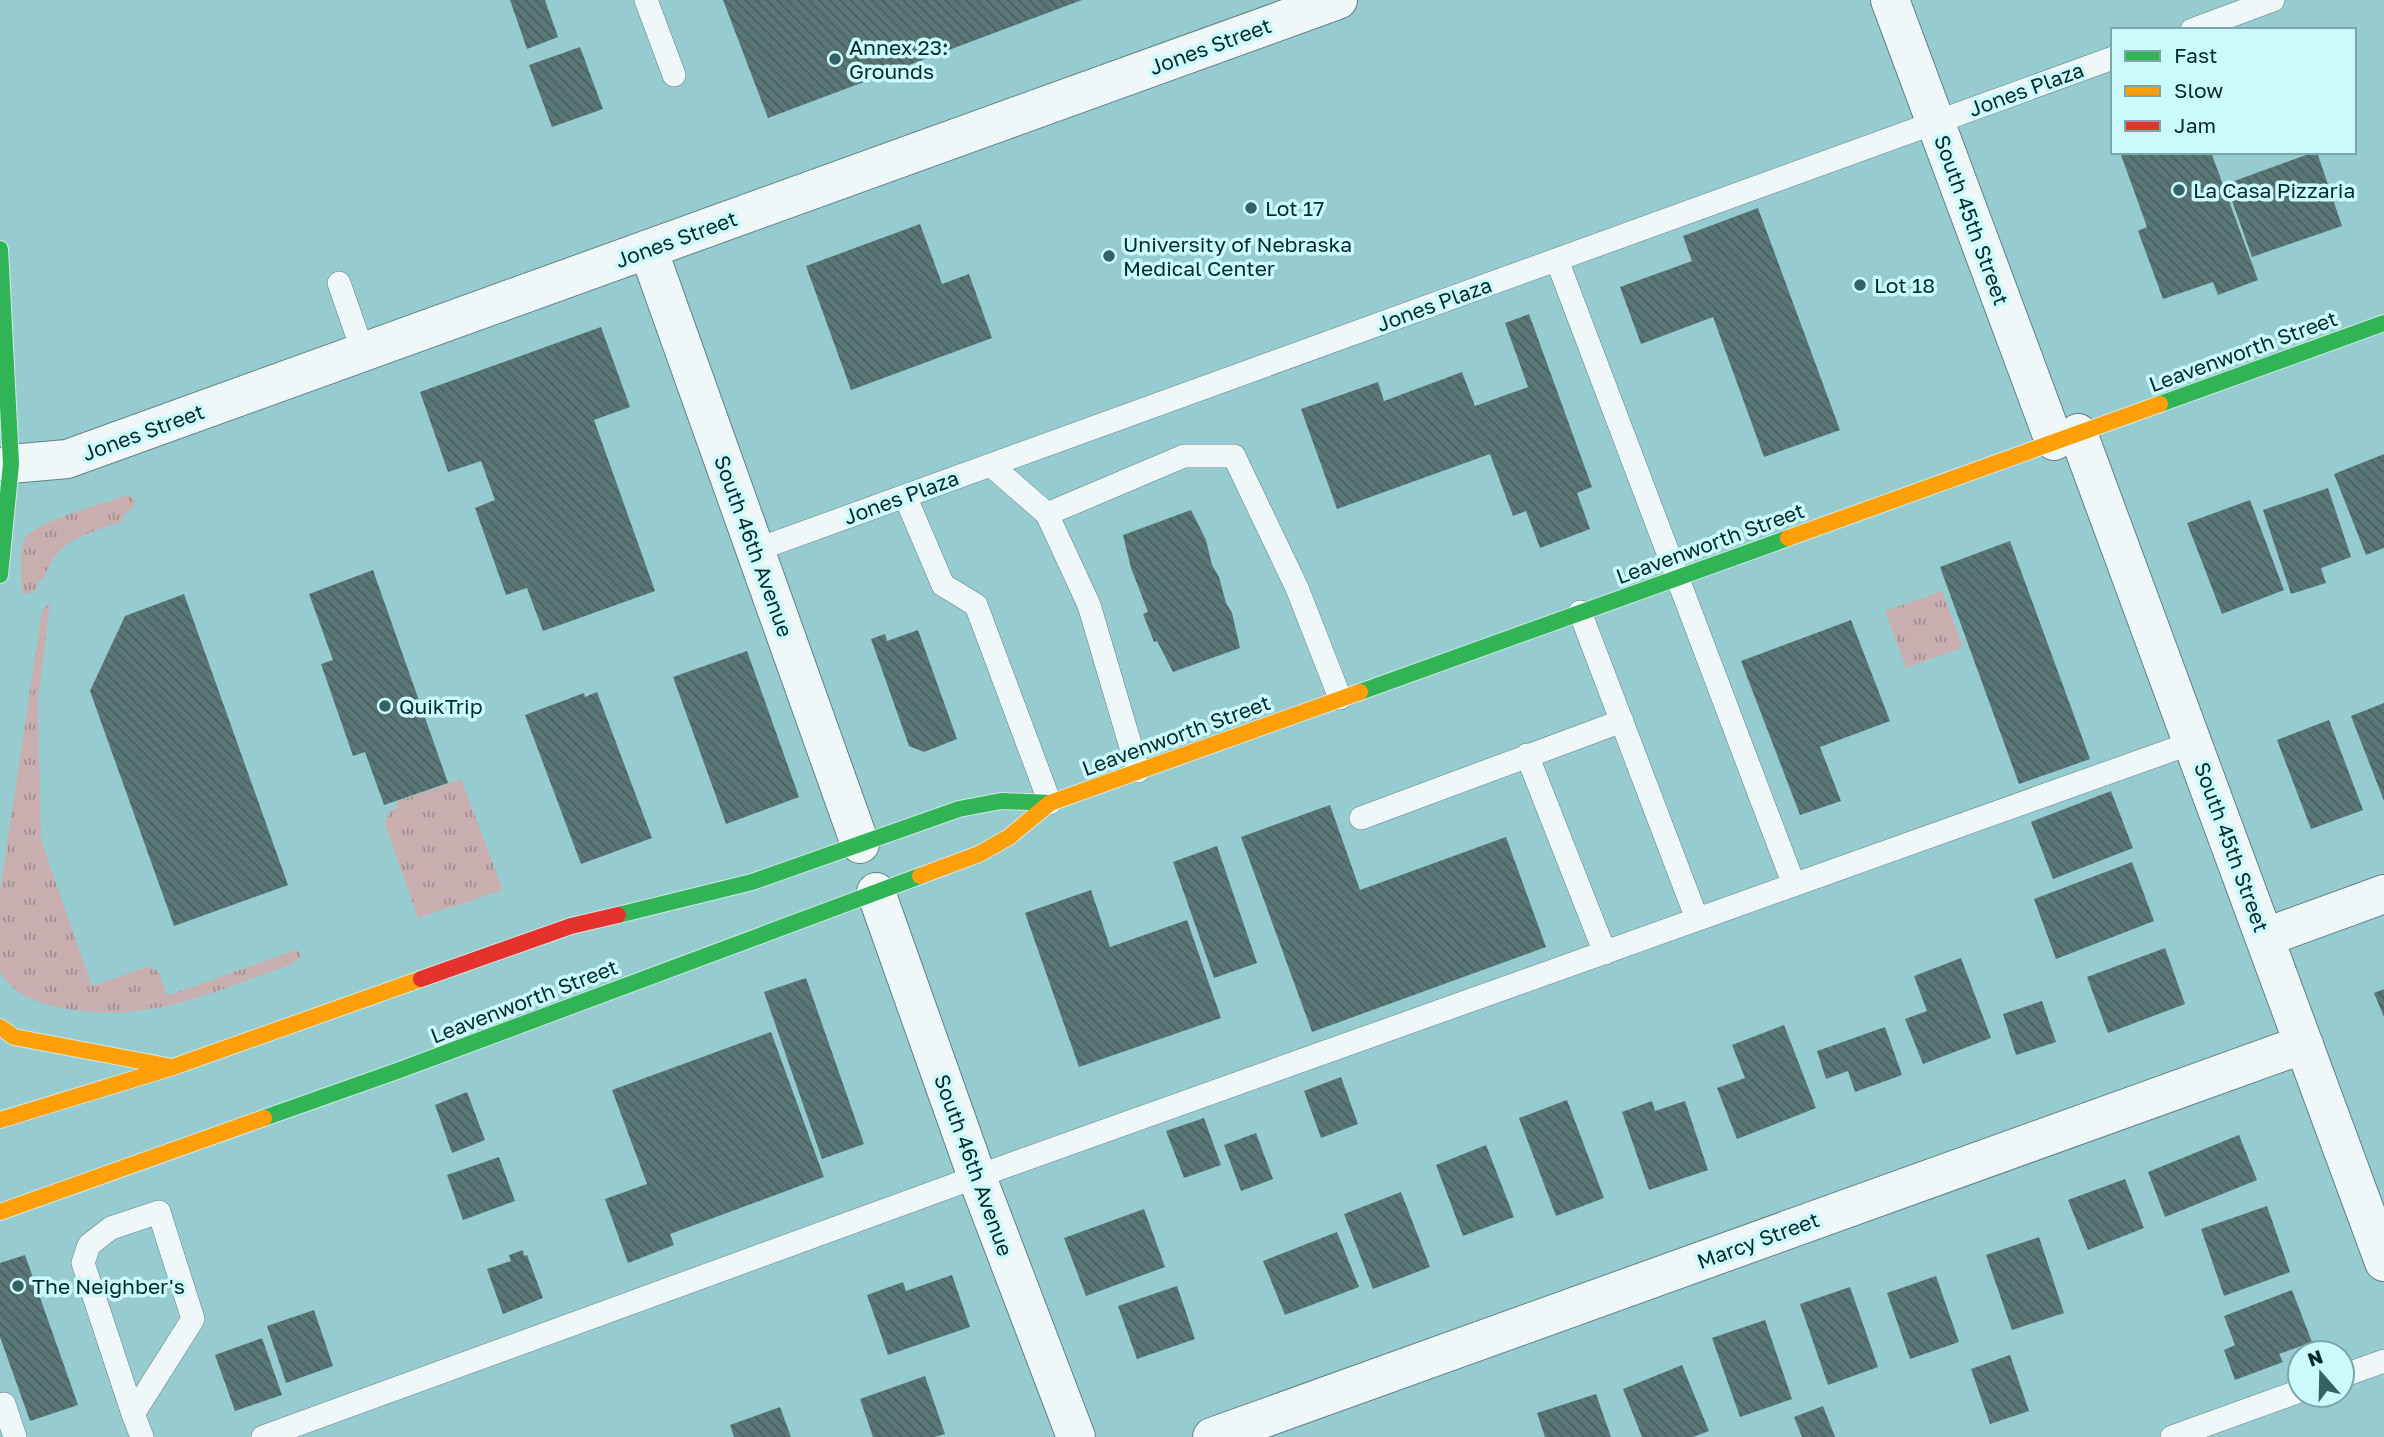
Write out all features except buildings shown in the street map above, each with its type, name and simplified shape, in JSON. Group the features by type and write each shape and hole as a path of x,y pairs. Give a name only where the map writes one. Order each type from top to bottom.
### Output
{"main road":[{"path":"0,249 12,464 0,575"},
{"name":"Leavenworth Street","path":"0,1212 397,1072 979,853 1009,838 1050,803 2384,323"},
{"name":"Leavenworth Street","path":"0,1120 173,1067 571,926 752,882 959,808 1002,801 1050,803"},
{"path":"0,1027 15,1037 173,1067"}],"street":[{"name":"Jones Street","path":"12,464 67,459 1338,0"},
{"name":"South 45th Street","path":"1890,0 1935,122 2194,743 2384,1262"},
{"name":"South 46th Avenue","path":"648,249 860,844"},
{"name":"South 46th Avenue","path":"876,892 977,1177 1076,1437"},
{"path":"2266,937 2384,894"},
{"name":"Marcy Street","path":"1212,1437 2304,1044"}],"lane":[{"path":"646,0 674,75"},
{"path":"2197,28 2273,0"},
{"name":"Jones Plaza","path":"756,550 2111,59"},
{"path":"1558,260 1794,885"},
{"path":"339,283 363,352"},
{"path":"1047,514 1184,456 1234,456 1297,588 1340,698"},
{"path":"991,465 1047,514 1089,605 1138,771"},
{"path":"905,496 943,584 976,605 1050,803"},
{"path":"1580,612 1698,919"},
{"path":"1361,818 1622,721"},
{"path":"263,1437 977,1177 2194,743"},
{"path":"1527,755 1605,953"},
{"path":"134,1414 193,1319 159,1212 111,1228 89,1245 83,1264 134,1414 142,1437"},
{"path":"2356,1371 2384,1361"},
{"path":"2172,1437 2286,1396"},
{"path":"4,1404 15,1437"}],"green space":[{"path":"128,495 134,499 134,503 133,508 122,517 124,521 86,534 65,546 49,565 44,579 38,581 37,589 28,594 22,593 22,551 25,539 31,533 56,519"},
{"path":"1942,591 1963,647 1906,668 1885,611"},
{"path":"50,603 38,702 41,840 92,986 153,967 159,973 167,996 298,949 301,958 289,965 205,995 150,1009 122,1012 93,1012 43,1004 12,987 0,972 0,892 42,610"},
{"path":"461,779 503,890 418,918 385,824 389,811 398,808 396,802"}],"traffic: fast":[{"path":"0,249 11,464 0,575"},
{"path":"2160,404 2384,323"},
{"path":"1360,692 1788,538"},
{"path":"618,915 752,882 959,809 1001,801 1050,803"},
{"path":"264,1118 920,876"}],"traffic: slow":[{"path":"1788,538 2160,404"},
{"path":"920,876 979,854 1009,837 1050,803 1360,692"},
{"path":"0,1120 173,1067 421,979"},
{"path":"0,1027 14,1037 167,1066"},
{"path":"0,1212 264,1118"}],"traffic: jam":[{"path":"421,979 571,926 618,915"}],"place":[{"name":"Annex 23: Grounds","path":"835,59"},
{"name":"La Casa Pizzaria","path":"2179,190"},
{"name":"Lot 17","path":"1251,208"},
{"name":"University of Nebraska Medical Center","path":"1109,256"},
{"name":"Lot 18","path":"1860,285"},
{"name":"QuikTrip","path":"385,706"},
{"name":"The Neighber's","path":"18,1286"}]}
